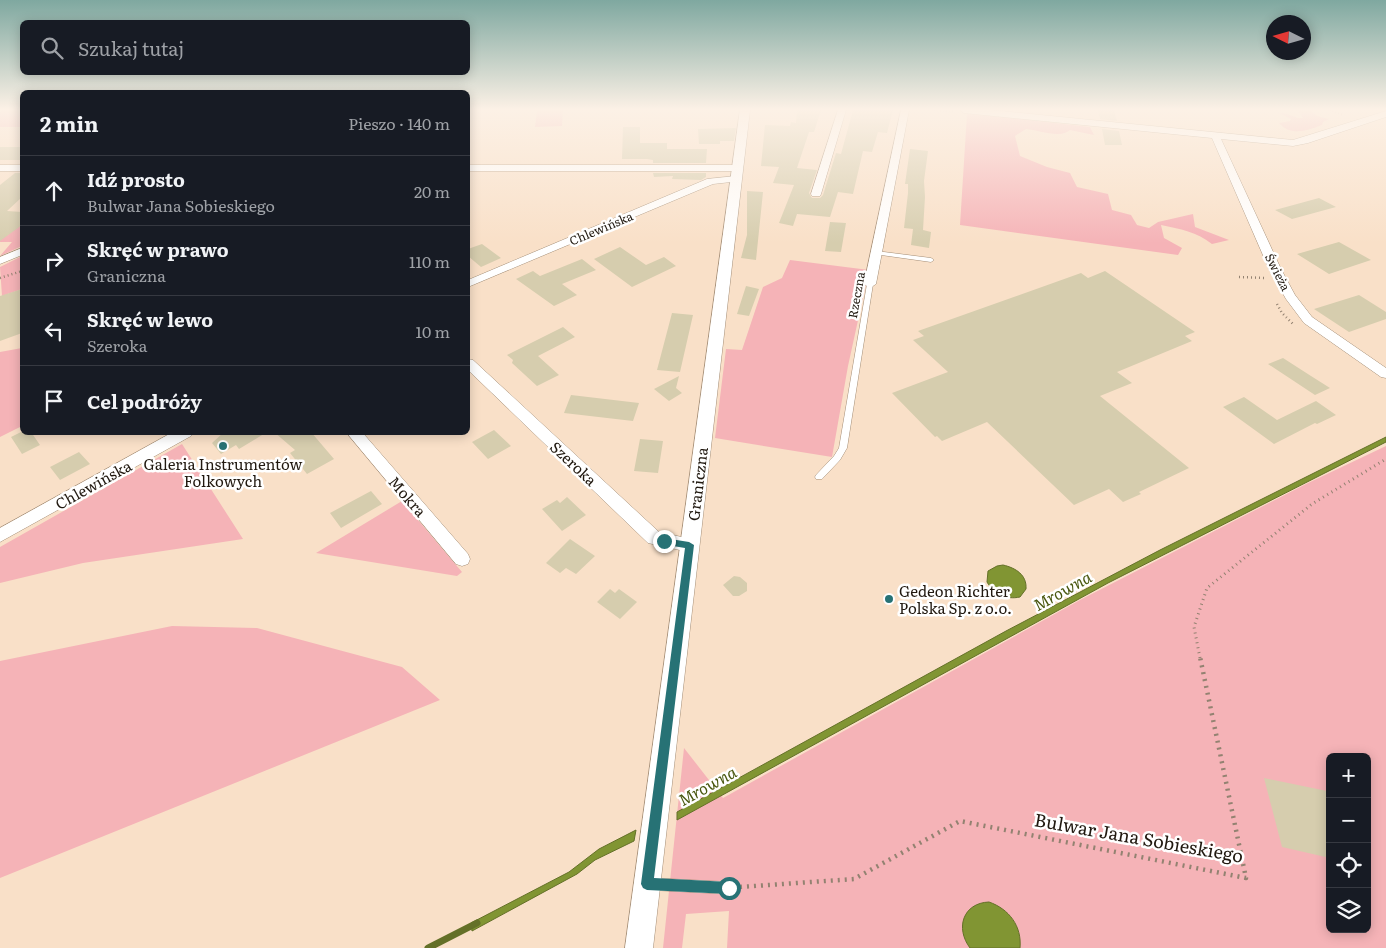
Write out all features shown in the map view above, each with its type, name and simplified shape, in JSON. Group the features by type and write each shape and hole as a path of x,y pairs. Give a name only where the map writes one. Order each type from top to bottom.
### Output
{"street":[{"name":"Graniczna","path":"639,948 739,154"},
{"path":"816,194 828,154"},
{"name":"Rzeczna","path":"870,284 896,154"},
{"name":"Świeża","path":"1224,154 1275,269 1290,296 1308,320 1386,374"},
{"path":"0,168 20,168"},
{"path":"470,168 737,174"},
{"name":"Chlewińska","path":"470,283 711,180 737,174"},
{"path":"0,261 20,252"},
{"name":"Szeroka","path":"470,365 654,538 689,545"},
{"name":"Chlewińska","path":"0,536 181,435"},
{"name":"Mokra","path":"356,435 462,559"}],"lane":[{"path":"876,253 932,260"},
{"name":"Rzeczna","path":"819,476 837,458 842,448 870,284"},
{"path":"647,884 729,888"}],"path":[{"path":"1239,277 1268,278 1265,270"},
{"path":"0,278 20,272"},
{"name":"Bulwar Jana Sobieskiego","path":"729,888 854,879 960,821 1246,878 1194,627 1207,588 1312,504 1386,459"}],"shaded area":[{"path":"964,154 1020,154 1047,167 1070,173 1077,187 1108,194 1112,210 1131,215 1137,225 1149,228 1158,222 1193,214 1195,227 1229,240 1212,244 1194,234 1161,225 1164,238 1182,248 1178,255 960,225"},
{"path":"0,217 20,217 20,247 0,256 12,242 0,242"},
{"path":"20,257 20,290 2,296 0,267"},
{"path":"790,260 869,270 848,366 832,457 715,438 726,349 742,350 763,287 782,278"},
{"path":"20,348 20,427 0,437 0,352"},
{"path":"1386,437 1386,442 1108,583 677,820 677,812 1006,631 1160,550"},
{"path":"182,444 243,539 83,563 0,583 0,547"},
{"path":"1386,446 1386,948 727,948 729,911 686,914 682,948 663,948 684,748 723,798 1080,600 1306,484"},
{"path":"402,501 462,572 457,576 316,553"},
{"path":"1003,565 1016,570 1023,576 1026,589 1020,597 1005,597 993,590 987,582 988,571"},
{"path":"172,626 257,628 402,667 440,700 0,878 0,661"},
{"path":"636,830 634,841 595,860 577,874 472,931 471,923 569,872 599,849"},
{"path":"989,902 1003,909 1013,919 1019,933 1020,948 970,948 963,933 964,918 973,907 980,903"}],"building":[{"path":"0,154 20,154 20,160 0,160"},
{"path":"622,154 707,154 706,163 653,163 653,160 647,159 622,159"},
{"path":"762,154 802,154 797,168 817,170 809,193 812,198 820,198 823,195 836,154 862,154 853,194 838,192 830,217 797,214 793,226 779,223 794,185 773,183 779,167 761,166"},
{"path":"909,154 928,154 924,181 923,230 931,232 929,248 911,245 913,229 904,228 908,193 908,184 905,184"},
{"path":"15,173 20,173 20,199 7,211 20,212 20,226 0,241 0,185"},
{"path":"653,173 706,173 706,177 701,180 672,179 673,176 654,177"},
{"path":"747,191 763,192 756,260 741,258 747,235"},
{"path":"1319,198 1336,207 1292,219 1275,210"},
{"path":"830,222 846,223 841,252 825,251"},
{"path":"1339,242 1371,260 1329,274 1297,254"},
{"path":"482,244 501,258 481,267 470,258 470,248"},
{"path":"620,247 646,265 664,257 676,266 632,287 594,259"},
{"path":"582,259 596,270 562,284 577,295 554,306 516,279 533,271 540,276"},
{"path":"1105,271 1195,332 1185,336 1192,341 1117,372 1132,383 1100,396 1189,468 1139,492 1141,494 1123,502 1109,489 1074,505 987,422 942,441 937,436 935,437 892,393 948,372 913,340 924,336 918,331 1081,273 1088,278"},
{"path":"746,286 759,289 749,316 737,314"},
{"path":"20,290 20,334 0,341 0,296"},
{"path":"1359,295 1386,312 1386,319 1349,332 1314,309"},
{"path":"672,313 693,315 680,372 657,370"},
{"path":"563,327 575,337 538,356 559,375 537,386 512,363 513,360 507,355"},
{"path":"1283,358 1330,388 1315,395 1268,364"},
{"path":"679,376 676,388 682,393 669,401 654,389"},
{"path":"571,395 639,403 633,421 564,413"},
{"path":"1244,397 1277,420 1316,401 1336,415 1317,424 1315,423 1274,444 1223,407"},
{"path":"494,430 511,446 488,459 472,442"},
{"path":"20,432 20,435 33,435 40,445 22,454 11,437"},
{"path":"221,435 262,435 239,449 236,445 221,454 212,443"},
{"path":"278,435 314,435 334,459 307,474 290,453 295,450"},
{"path":"640,439 663,441 658,473 634,471"},
{"path":"79,452 90,464 60,480 50,467"},
{"path":"371,491 382,504 341,528 330,513"},
{"path":"567,497 586,515 562,531 542,509 557,500 560,503"},
{"path":"570,539 595,556 576,574 566,568 560,573 546,563"},
{"path":"734,576 740,577 747,583 747,591 739,596 733,596 723,585"},
{"path":"610,589 615,593 619,589 637,602 620,619 597,602"},
{"path":"1264,778 1326,791 1326,857 1282,847"}],"waterway":[{"name":"Mrowna","path":"428,948 477,923"}],"place":[{"name":"Galeria Instrumentów Folkowych","path":"223,446"},
{"name":"Gedeon Richter Polska Sp. z o.o.","path":"889,599"}],"route":[{"path":"664,541 689,545 647,884 729,888"}]}
